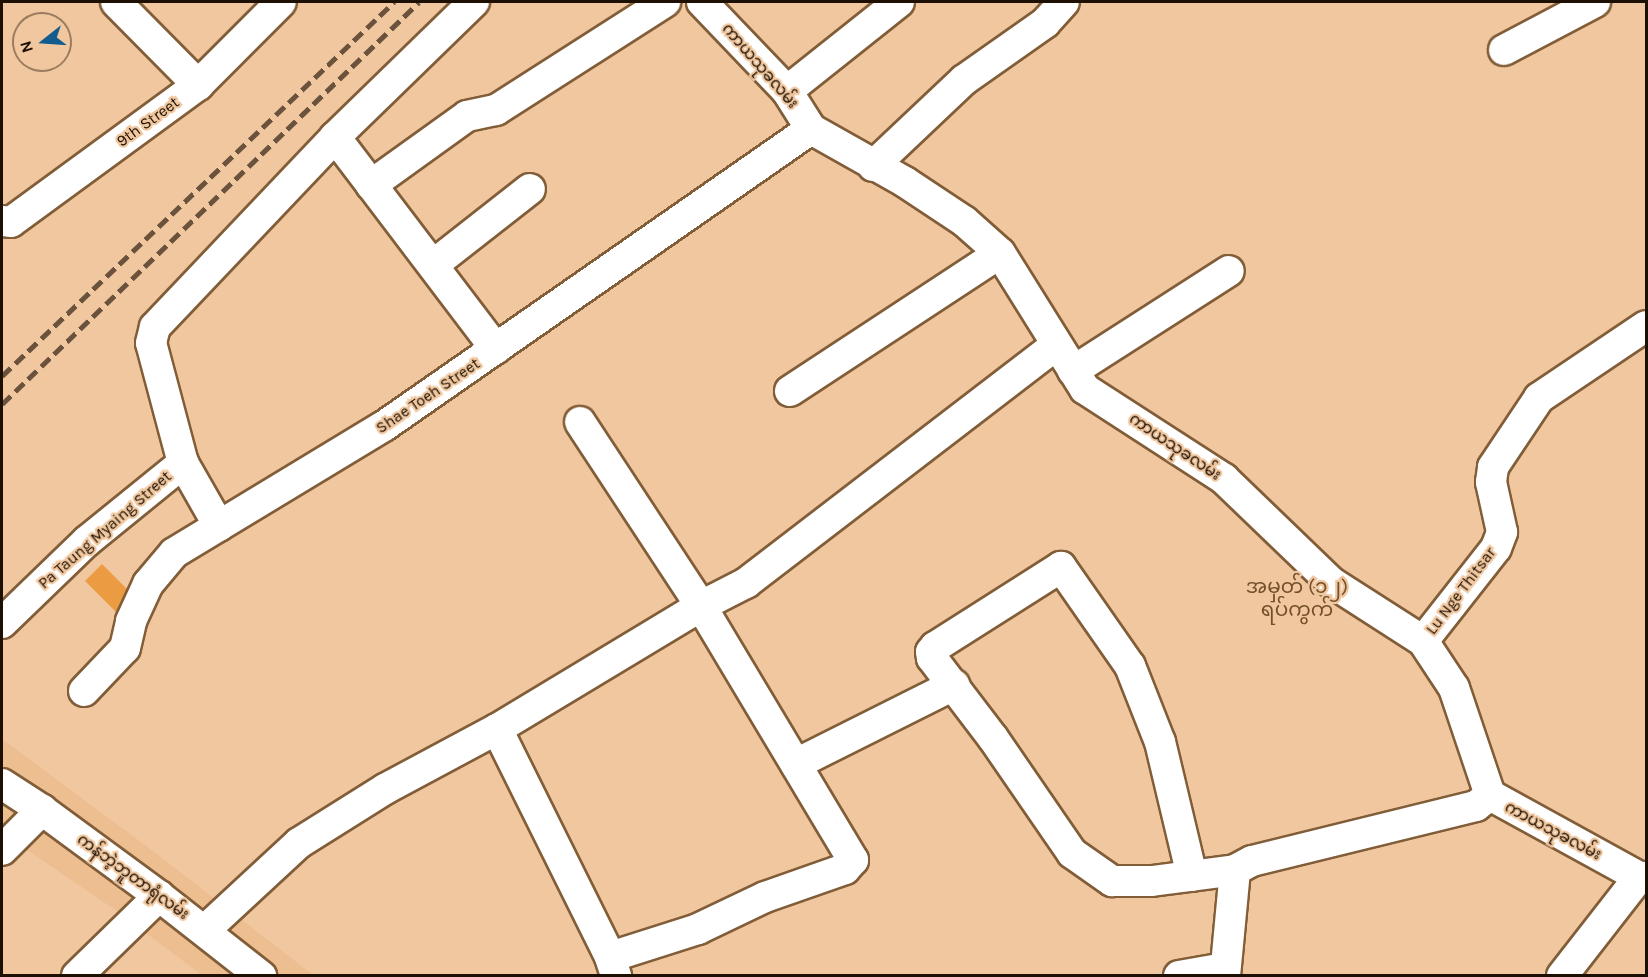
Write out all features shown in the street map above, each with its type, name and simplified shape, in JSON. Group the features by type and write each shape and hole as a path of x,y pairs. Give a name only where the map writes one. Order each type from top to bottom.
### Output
{"street":[{"path":"116,2 198,85"},
{"name":"9th Street","path":"2,221 11,222 198,85 281,2"},
{"path":"219,525 183,463 151,343 155,327 335,137 474,2"},
{"path":"371,185 467,116 496,110 665,2"},
{"name":"ကာယသုခလမ်း","path":"702,2 787,91 811,129 905,182 964,220 1000,253 1085,389 1224,479 1331,582 1423,641 1454,688 1490,795 1643,877"},
{"path":"787,91 899,2"},
{"path":"873,166 964,80 1045,23 1064,2"},
{"path":"1504,50 1595,2"},
{"name":"Shae Toeh Street","path":"84,691 125,648 131,621 148,584 174,554 384,426 811,129"},
{"path":"335,137 496,349"},
{"path":"433,266 530,189"},
{"path":"790,391 1000,253"},
{"path":"1073,371 1228,271"},
{"name":"Lu Nge Thitsar","path":"1423,641 1496,548 1502,532 1491,482 1493,467 1539,398 1647,327"},
{"path":"205,930 299,843 385,789 497,729 701,606 746,583 1056,345"},
{"path":"497,729 613,966 765,897 845,869 853,860 848,848 701,606 580,422"},
{"name":"Pa Taung Myaing Street","path":"2,622 87,541 183,463"},
{"path":"1192,876 1160,742 1130,666 1061,567 935,647 931,652 932,658 954,685 1072,853 1112,881 1152,881 1192,876 1235,870 1252,861 1476,806 1490,795"},
{"path":"796,764 954,685"},
{"name":"ကန်ဘဲ့ဘူတာရုံလမ်း","path":"2,784 42,810 159,896 261,975"},
{"path":"2,850 42,810"},
{"path":"1179,975 1224,972 1235,870"},
{"path":"1562,975 1643,877"},
{"path":"77,975 159,896"}],"shaded area":[{"path":"2,739 149,848 313,975 202,975 114,909 2,833"}],"building":[{"path":"102,564 136,598 119,615 85,581"}],"railway":[{"path":"2,376 394,2"},
{"path":"2,404 419,2"}],"district":[{"name":"အမှတ် (၁၂) ရပ်ကွက်","path":"1297,598"}]}
